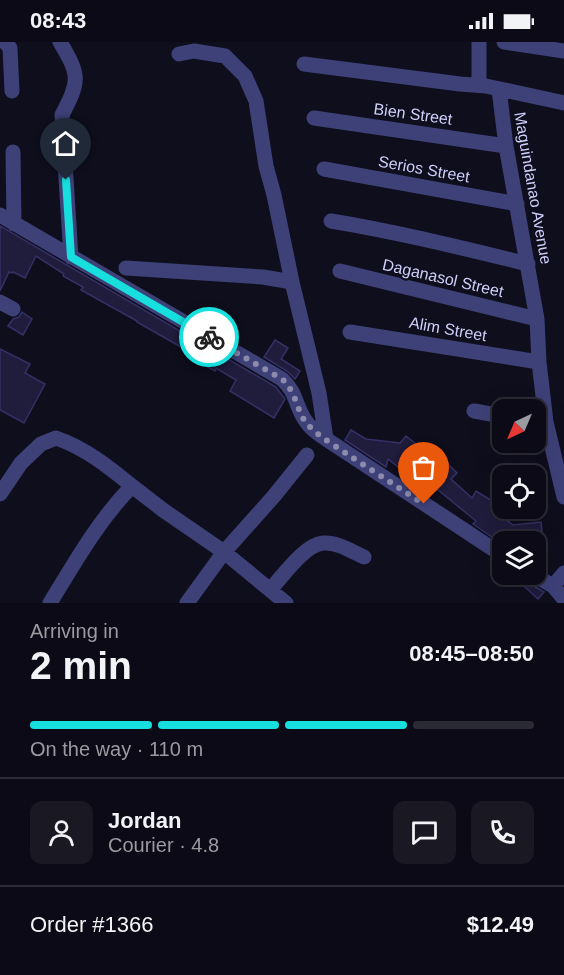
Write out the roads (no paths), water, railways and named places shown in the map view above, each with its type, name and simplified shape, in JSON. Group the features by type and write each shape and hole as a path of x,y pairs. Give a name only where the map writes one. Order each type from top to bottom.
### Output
{"street":[{"path":"5,42 10,48 12,91"},
{"path":"60,42 76,71 76,83 62,115 71,257"},
{"path":"478,85 479,42"},
{"path":"504,42 564,51"},
{"path":"179,54 194,51 225,56 245,76 256,101 266,166 319,393 326,439"},
{"path":"304,64 478,85 564,103"},
{"name":"Maguindanao Avenue","path":"499,89 506,146 537,319 540,399"},
{"name":"Bien Street","path":"314,118 506,146"},
{"path":"13,152 14,224"},
{"name":"Serios Street","path":"324,169 517,204"},
{"path":"0,215 282,379 290,386 303,418 309,426 492,548"},
{"path":"331,221 381,229 528,264"},
{"path":"126,268 263,277 292,282"},
{"name":"Daganasol Street","path":"340,272 537,319"},
{"name":"Alim Street","path":"350,332 539,362"},
{"path":"474,411 492,414"},
{"path":"0,494 21,463 40,444 56,438 70,443 107,466 224,552 286,603"},
{"name":"Maguindanao Avenue","path":"546,438 564,497"},
{"path":"187,603 224,552 308,455"},
{"path":"50,603 91,536 116,502 132,486"},
{"path":"270,590 303,553 314,545 324,543 340,545 364,557"},
{"path":"553,586 564,573"},
{"path":"546,582 564,598"}]}
